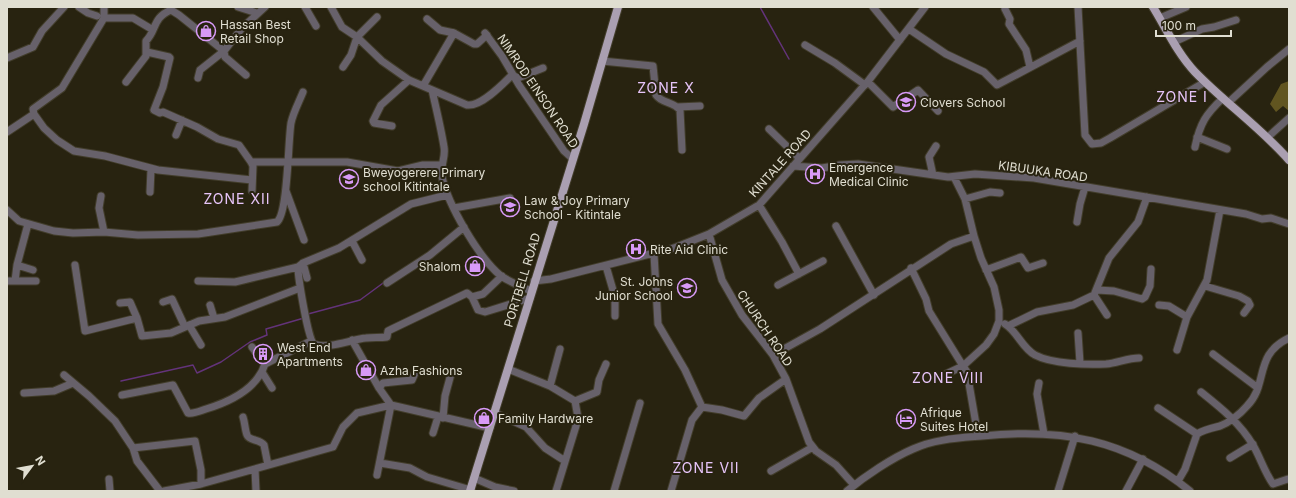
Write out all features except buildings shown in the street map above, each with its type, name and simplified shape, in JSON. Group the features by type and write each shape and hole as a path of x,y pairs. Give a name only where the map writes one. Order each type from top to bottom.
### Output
{"main road":[{"name":"PORTBELL ROAD","path":"470,490 495,413 534,280 573,159 618,7"},
{"path":"1153,7 1194,71 1268,137 1289,160"}],"street":[{"path":"7,58 33,47 42,31 64,7"},
{"path":"79,7 88,13 100,17 134,18 153,30"},
{"path":"7,132 34,114 34,109 62,88 104,7"},
{"path":"238,7 257,13"},
{"path":"198,78 200,70 224,52 242,28 265,7"},
{"path":"305,7 316,26"},
{"path":"331,7 342,27 357,37 382,61 409,80 461,103 473,105 486,98 512,75 518,78 543,68"},
{"path":"874,7 900,40"},
{"name":"KINTALE ROAD","path":"534,280 551,279 654,254 709,234 759,205 866,83 925,7"},
{"path":"1078,7 1085,135 1092,144 1101,143 1205,82"},
{"path":"1160,18 1186,7"},
{"path":"1005,9 1010,19 1009,24 1026,50 1030,67"},
{"path":"126,82 146,56 146,41 153,30 154,25 162,15 170,10 179,15 224,52 225,57 246,76"},
{"path":"343,67 351,55 357,37 377,17"},
{"path":"423,86 454,33 440,30 426,19"},
{"path":"1174,42 1202,29 1236,20"},
{"path":"909,29 946,54 984,72 997,85 1080,41"},
{"name":"NIMROD EINSON ROAD","path":"454,33 474,44 477,44 486,34 564,151 573,159"},
{"path":"805,45 866,83 893,107 918,90 938,111"},
{"path":"1195,147 1197,137 1205,117 1289,49"},
{"path":"147,52 169,56 170,58 163,87 154,110 160,113 163,112 197,126 218,139 239,145 253,166 252,191"},
{"path":"602,61 653,66 656,95 658,98 677,106 700,106"},
{"path":"392,126 374,123 373,121 381,105 409,80"},
{"path":"432,90 444,147 443,159 440,165 448,195 454,208 482,255 502,276 530,294"},
{"path":"7,210 15,219 60,232 198,234 275,223 281,218 286,191 292,122 303,92"},
{"path":"677,106 680,110 682,150"},
{"path":"34,114 57,140 70,149 106,156 151,169 252,180"},
{"path":"1268,137 1289,118"},
{"path":"176,135 182,120"},
{"path":"769,129 799,158"},
{"path":"1197,137 1227,149"},
{"path":"933,175 929,157 936,146"},
{"path":"251,162 347,162 398,170 440,165"},
{"name":"KIBUUKA ROAD","path":"793,166 822,168 858,164 954,177 987,174 1034,178 1220,210 1262,219 1271,218 1289,224"},
{"path":"150,192 151,169"},
{"path":"946,374 963,366 986,345 994,334 999,321 996,294 974,236 966,199 954,177"},
{"path":"1077,222 1085,187"},
{"path":"286,191 304,240"},
{"path":"966,199 990,192 1000,193"},
{"path":"198,281 235,282 301,265 340,248 391,214 411,204 448,195"},
{"path":"101,196 99,208 104,232"},
{"path":"1107,315 1096,293 1109,258 1138,222 1147,197"},
{"path":"454,208 510,198"},
{"path":"759,205 782,242 799,274"},
{"path":"1177,350 1187,317 1196,299 1205,286 1220,210"},
{"path":"28,224 11,281 36,281"},
{"path":"836,226 874,295"},
{"path":"387,283 430,255 464,227"},
{"name":"CHURCH ROAD","path":"709,234 722,280 742,315 773,355 786,379 809,442 813,448 836,465 854,485"},
{"path":"773,355 820,329 951,244 974,236"},
{"path":"352,241 362,260"},
{"path":"654,254 658,324 685,370 702,407"},
{"path":"986,270 1021,257 1028,268 1043,263"},
{"path":"778,285 823,261"},
{"path":"17,265 33,270"},
{"path":"75,265 84,331 137,318"},
{"path":"301,265 307,278"},
{"path":"301,265 300,288 312,342"},
{"path":"606,266 615,297 615,316"},
{"path":"912,268 926,299 929,312 963,366 968,379 978,436"},
{"path":"1008,326 1028,315 1073,305 1096,293 1127,294 1142,299 1145,297 1150,286 1151,269"},
{"path":"472,297 483,294 502,276"},
{"path":"1205,286 1240,296 1248,301 1250,305 1244,313"},
{"path":"120,303 130,302 143,336 171,333 187,326 214,318 235,314 300,288"},
{"path":"122,395 173,385 188,413 190,413 212,407 242,394 262,372 265,364 312,342 316,344 329,345 352,340 387,337 388,331 467,293 472,297 478,310 485,312 530,294"},
{"path":"163,302 172,299 187,326 201,345"},
{"path":"210,305 214,318"},
{"path":"1159,305 1169,306 1187,317"},
{"path":"999,321 1008,326 1034,354 1066,362 1106,364 1129,358 1139,358"},
{"path":"1078,333 1080,363"},
{"path":"1178,481 1185,469 1197,434 1228,422 1253,399 1258,388 1264,364 1273,348 1280,341 1289,338"},
{"path":"352,340 379,388 391,405 383,438 377,475"},
{"path":"252,348 265,364"},
{"path":"550,386 560,349"},
{"path":"1213,354 1258,388"},
{"path":"575,402 597,392 599,380 606,364"},
{"path":"508,369 550,386 575,402 578,418 556,491"},
{"path":"379,388 383,383 412,380 415,373 420,371 430,372"},
{"path":"262,372 272,388"},
{"path":"433,433 440,418 451,374"},
{"path":"64,375 115,421 133,448 137,461 160,491"},
{"path":"702,407 722,410 744,416 759,398 786,379"},
{"path":"24,393 54,391 73,383"},
{"path":"1040,383 1038,394 1044,434"},
{"path":"1201,392 1233,418 1253,444 1273,484 1289,480"},
{"path":"614,491 640,403"},
{"path":"164,491 201,484 333,447 342,427 357,413 391,405 440,418 490,428"},
{"path":"671,491 692,420 702,407"},
{"path":"1158,408 1197,434"},
{"path":"495,413 526,427 545,448 565,461"},
{"path":"243,417 249,438 264,444 268,465"},
{"path":"846,491 913,449 940,440 1009,433 1075,436 1115,448 1143,459 1178,481 1190,491"},
{"path":"1058,491 1075,436"},
{"path":"133,448 195,442 201,470 201,484"},
{"path":"1230,458 1253,444"},
{"path":"771,471 813,448"},
{"path":"1126,491 1143,459"},
{"path":"380,463 410,468 427,477 470,490"},
{"path":"255,469 256,491"},
{"path":"474,478 495,487 514,491"},
{"path":"109,479 110,491"}],"shaded area":[{"path":"1289,81 1289,111 1283,106 1276,112 1270,104 1281,84"}],"waterway":[{"path":"760,7 789,59"},
{"path":"308,314 360,300 394,275"},
{"path":"121,381 193,365 197,373 221,362 250,342 267,335 266,329 304,318"}],"place":[{"name":"Hassan Best Retail Shop","path":"206,31"},
{"name":"Clovers School","path":"906,102"},
{"name":"Emergence Medical Clinic","path":"815,174"},
{"name":"Bweyogerere Primary school Kitintale","path":"349,179"},
{"name":"Law & Joy Primary School - Kitintale","path":"510,207"},
{"name":"Rite Aid Clinic","path":"636,249"},
{"name":"Shalom","path":"475,266"},
{"name":"St. Johns Junior School","path":"687,288"},
{"name":"West End Apartments","path":"263,354"},
{"name":"Azha Fashions","path":"366,370"},
{"name":"Family Hardware","path":"484,418"},
{"name":"Afrique Suites Hotel","path":"906,419"}],"district":[{"name":"ZONE X","path":"666,87"},
{"name":"ZONE I","path":"1182,96"},
{"name":"ZONE XII","path":"237,198"},
{"name":"ZONE VIII","path":"948,377"},
{"name":"ZONE VII","path":"706,467"}]}
